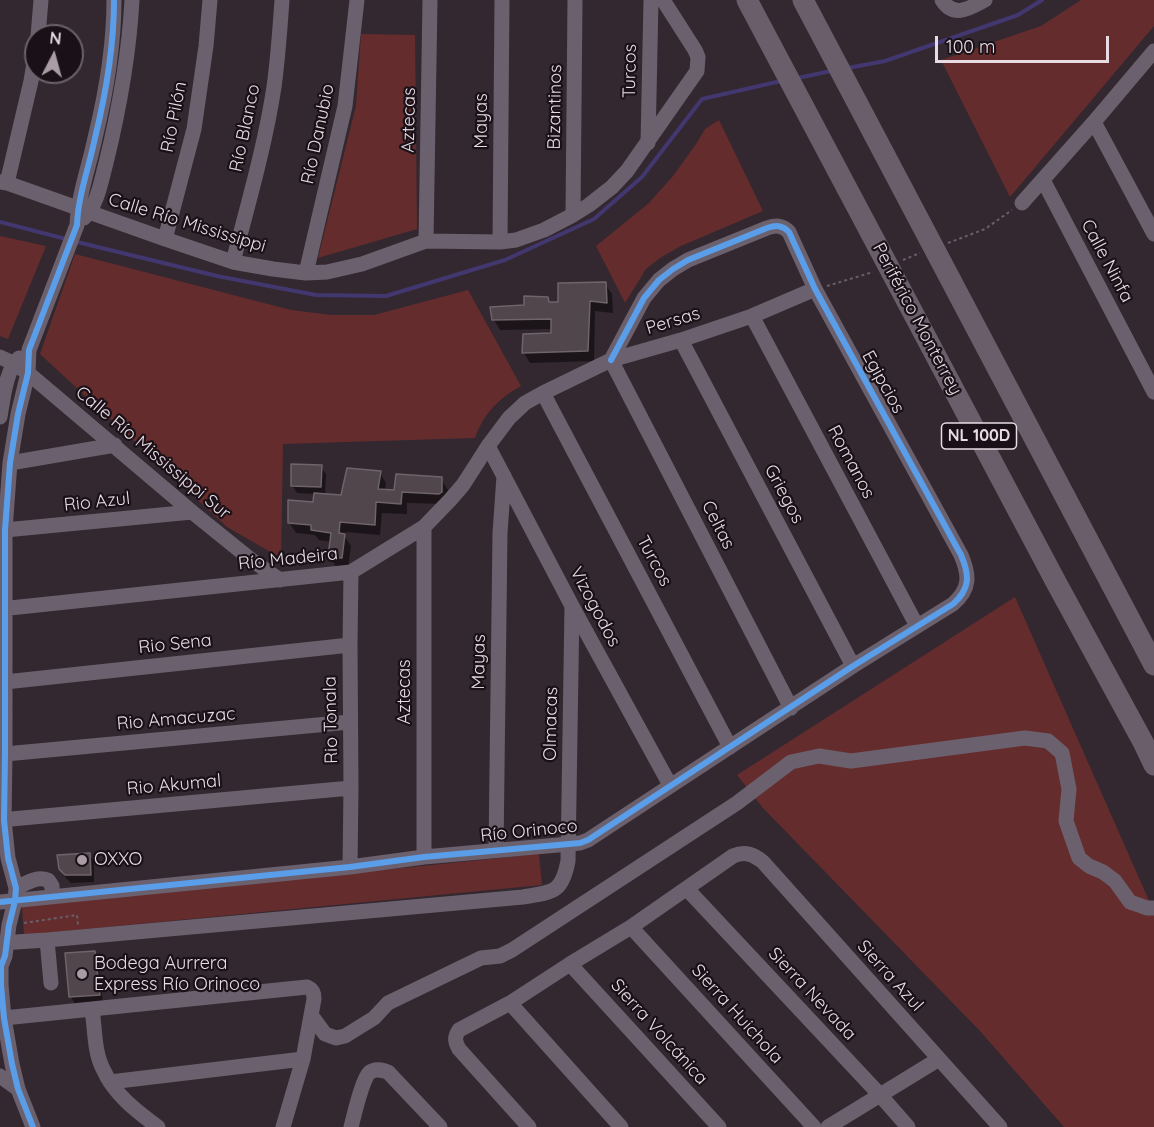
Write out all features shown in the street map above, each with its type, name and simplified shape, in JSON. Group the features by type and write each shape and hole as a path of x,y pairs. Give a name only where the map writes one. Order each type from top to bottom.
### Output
{"highway":[{"name":"Periférico Monterrey","path":"747,0 1154,765"},
{"name":"NL 100D","path":"803,0 1154,666"}],"street":[{"path":"39,24 41,0"},
{"path":"84,211 108,77 114,24 114,0"},
{"path":"33,1126 18,1089 12,1064 4,1018 0,966 5,956 3,942 9,925 10,897 8,858 2,820 5,754 2,609 10,463 28,373 29,350 76,229 103,176 123,83 132,0"},
{"name":"Río Pilón","path":"165,239 194,129 210,0"},
{"name":"Río Blanco","path":"233,262 263,141 273,90 282,0"},
{"name":"Río Danubio","path":"306,273 345,106 357,0"},
{"name":"Aztecas","path":"426,241 430,0"},
{"name":"Mayas","path":"500,242 502,0"},
{"name":"Bizantinos","path":"573,215 575,0"},
{"name":"Turcos","path":"648,142 651,0"},
{"name":"Calle Río Mississippi","path":"4,183 233,262 306,273 327,272 362,264 426,241 500,242 516,240 538,233 573,215 612,187 627,171 697,71 698,57 695,50 663,0"},
{"path":"943,2 951,10 961,11 985,0"},
{"path":"1022,202 1152,59"},
{"path":"4,183 30,84"},
{"path":"1094,122 1154,234"},
{"name":"Calle Ninfa","path":"1043,180 1154,392"},
{"name":"Egipcios","path":"611,360 644,298 666,274 688,260 767,228 775,226 785,228 789,232 815,289 966,567"},
{"name":"Persas","path":"543,393 611,360 752,316 815,289"},
{"name":"Romanos","path":"752,316 916,626"},
{"name":"Griegos","path":"681,340 853,666"},
{"path":"0,417 7,360 29,350"},
{"name":"Calle Río Mississippi Sur","path":"7,360 28,373 192,512 280,580"},
{"name":"Celtas","path":"611,360 791,708"},
{"name":"Turcos","path":"543,393 730,747"},
{"name":"Río Madeira","path":"2,609 351,572 424,527 463,485 508,418 525,403 543,393"},
{"path":"10,463 115,445"},
{"name":"Vizogodos","path":"488,446 670,785"},
{"name":"Mayas","path":"496,850 500,533 504,476"},
{"name":"Rio Azul","path":"5,530 192,512"},
{"name":"Aztecas","path":"424,527 424,857"},
{"name":"Río Orinoco","path":"10,897 52,896 350,867 424,857 569,844 588,840 853,666 952,604 961,597 967,581 966,567"},
{"name":"Rio Tonala","path":"350,867 351,572"},
{"name":"Olmacas","path":"569,844 572,606"},
{"name":"Rio Sena","path":"4,682 350,645"},
{"name":"Rio Amacuzac","path":"5,754 350,722"},
{"path":"311,1015 325,1034 336,1038 345,1036 374,1018 388,1002 481,958 500,956 512,950 737,803 791,762 819,756 851,761 1025,738 1048,741 1062,753 1069,789 1066,821 1079,858 1115,881 1130,902 1154,908"},
{"name":"Rio Akumal","path":"2,820 351,788"},
{"name":"Río Orinoco","path":"3,942 47,940 541,894 562,884 568,861 569,844"},
{"name":"Sierra Azul","path":"687,889 733,856 748,854 757,857 1000,1127"},
{"path":"529,1127 459,1049 456,1034 459,1030 510,1004 687,889"},
{"name":"Sierra Nevada","path":"687,889 908,1127"},
{"name":"Sierra Huichola","path":"631,927 814,1127"},
{"path":"47,940 51,982"},
{"name":"Sierra Volcánica","path":"570,964 719,1127"},
{"path":"4,1018 307,987 314,993 311,1015 303,1059 283,1127"},
{"path":"510,1004 621,1127"},
{"path":"92,1009 102,1068 123,1099 158,1127"},
{"path":"111,1082 303,1059"},
{"path":"828,1127 939,1059"},
{"path":"351,1127 364,1082 369,1072 378,1069 388,1072 440,1127"},
{"path":"0,1076 18,1089"}],"path":[{"path":"985,229 1022,202"},
{"path":"815,289 866,274"},
{"path":"9,925 77,915 79,937"}],"shaded area":[{"path":"1081,0 1154,0 1154,26 1010,197 941,60 1041,26"},
{"path":"361,34 415,35 417,229 318,258 356,106"},
{"path":"719,120 763,211 681,246 660,258 646,269 625,303 596,246 649,203 673,176 705,129"},
{"path":"0,236 46,246 8,339 0,336"},
{"path":"75,254 291,310 332,315 374,315 468,290 521,386 493,407 482,421 475,438 283,444 281,558 227,527 40,354"},
{"path":"1015,597 1154,912 1154,1127 1064,1127 980,1031 763,808 737,775"},
{"path":"539,854 542,885 24,935 22,907"}],"building":[{"path":"606,282 607,303 590,301 588,351 522,353 523,334 551,333 551,319 492,320 490,307 524,305 524,296 548,297 549,302 558,302 558,283"},
{"path":"291,464 322,465 321,487 291,486"},
{"path":"347,468 381,471 378,489 394,490 396,474 442,477 442,492 439,494 402,492 401,504 376,502 375,525 340,522 339,533 345,534 342,558 328,557 331,533 311,530 311,525 288,523 288,500 313,502 314,493 341,495"},
{"path":"90,853 91,875 65,875 59,869 57,855"},
{"name":"Bodega Aurrera Express Río Orinoco","path":"95,951 100,995 69,997 65,953"}],"waterway":[{"path":"848,68 885,61 1018,15 1042,0"},
{"path":"798,78 831,71"},
{"path":"73,241 217,276 316,295 386,296 505,260 594,219 642,177 702,99 781,81"},
{"path":"0,222 66,239"}],"cycle path":[{"path":"33,1127 18,1089 12,1064 1,985 1,966 5,956 16,888 8,858 4,820 5,530 10,463 28,373 29,350 77,225 82,192 106,87 113,35 114,0"},
{"path":"0,902 350,867 424,857 580,843 953,604 963,593 967,576 961,555 815,289 789,232 784,228 776,226 767,228 688,260 673,269 659,280 644,298 611,360"}],"place":[{"name":"OXXO","path":"82,860"},
{"name":"Bodega Aurrera Express Río Orinoco","path":"82,974"}]}
